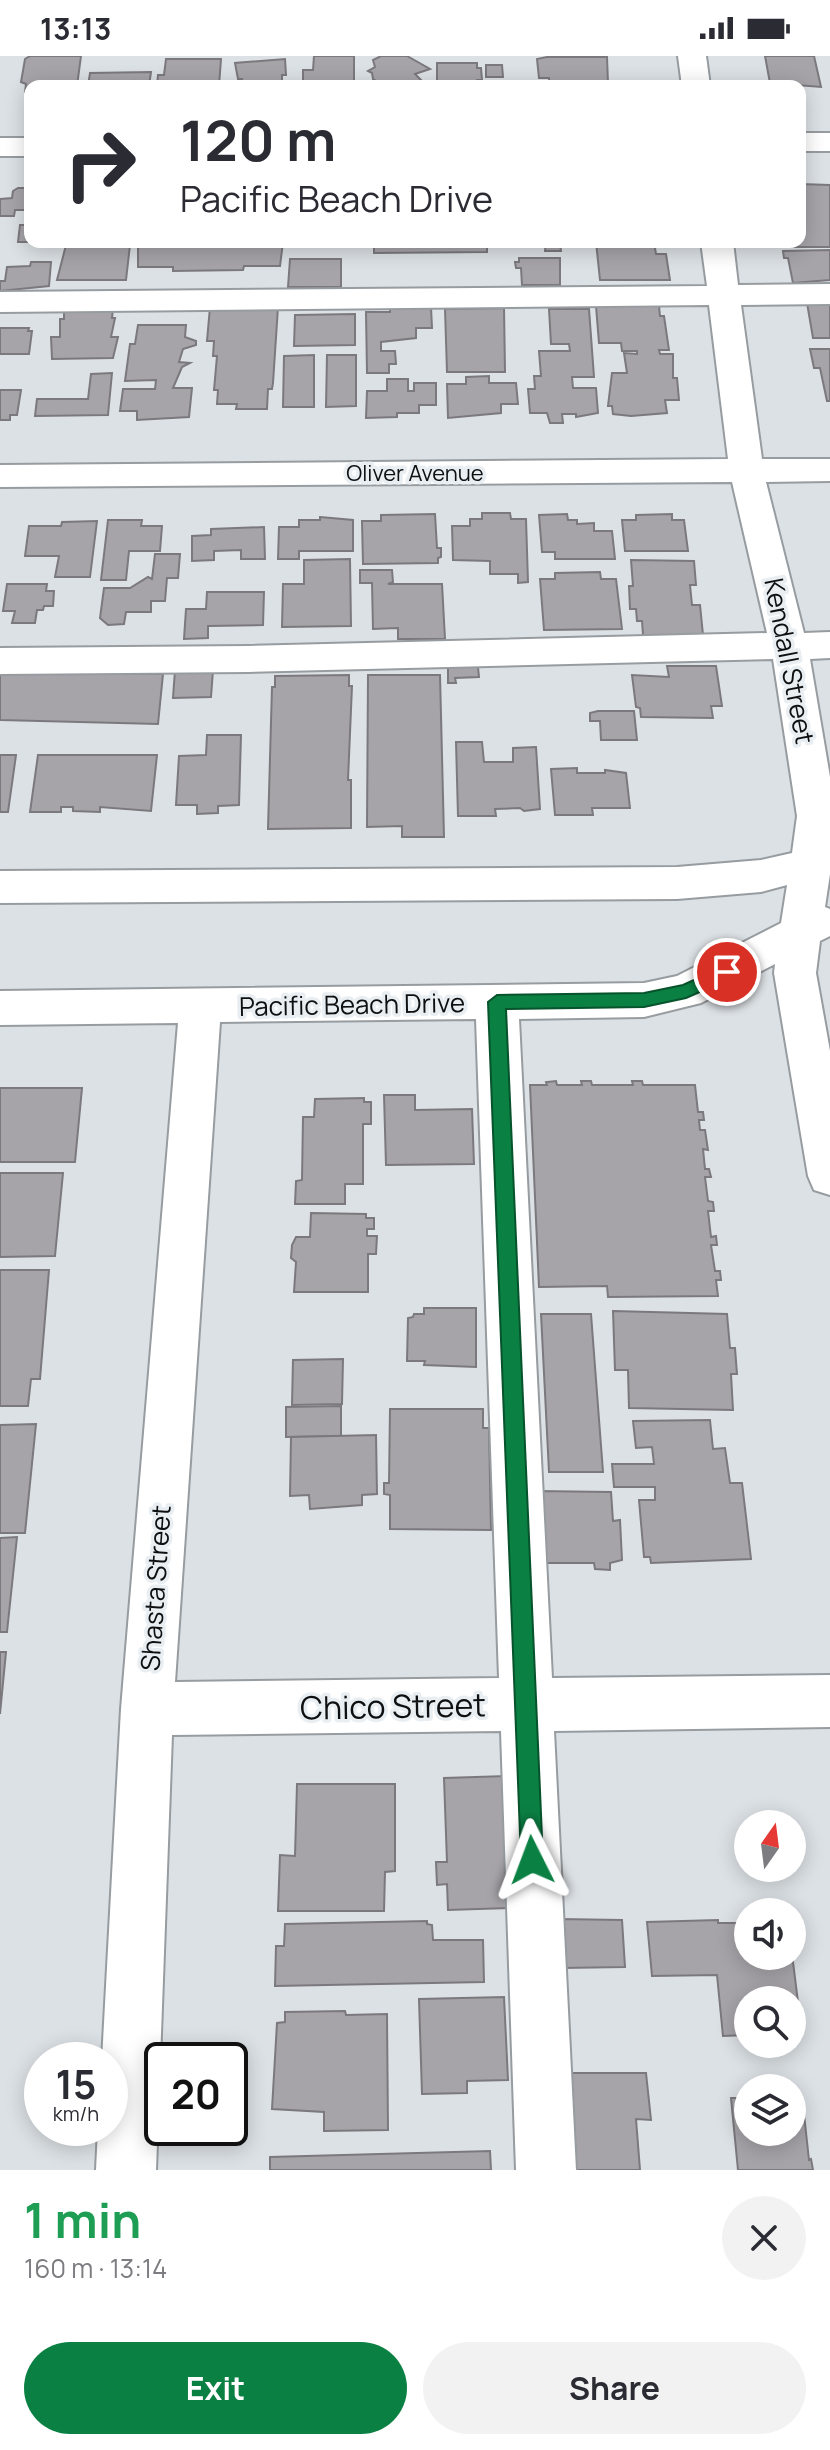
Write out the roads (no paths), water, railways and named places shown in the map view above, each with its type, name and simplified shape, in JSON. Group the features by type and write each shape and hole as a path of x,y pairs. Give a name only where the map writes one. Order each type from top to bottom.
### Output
{"street":[{"path":"692,56 695,80"},
{"path":"806,142 830,142"},
{"path":"0,147 24,147"},
{"name":"Kendall Street","path":"718,248 746,470 789,646 817,816 822,861 815,924 795,973 830,1176"},
{"path":"0,302 830,294"},
{"name":"Oliver Avenue","path":"0,476 830,470"},
{"path":"0,661 248,659 830,645"},
{"path":"0,887 677,883 761,876 822,861"},
{"name":"Pacific Beach Drive","path":"0,1008 200,1008 644,1000 686,991 815,924"},
{"path":"497,1002 546,2170"},
{"name":"Shasta Street","path":"126,2170 147,1709 200,1008"},
{"name":"Chico Street","path":"147,1709 830,1701"}]}
